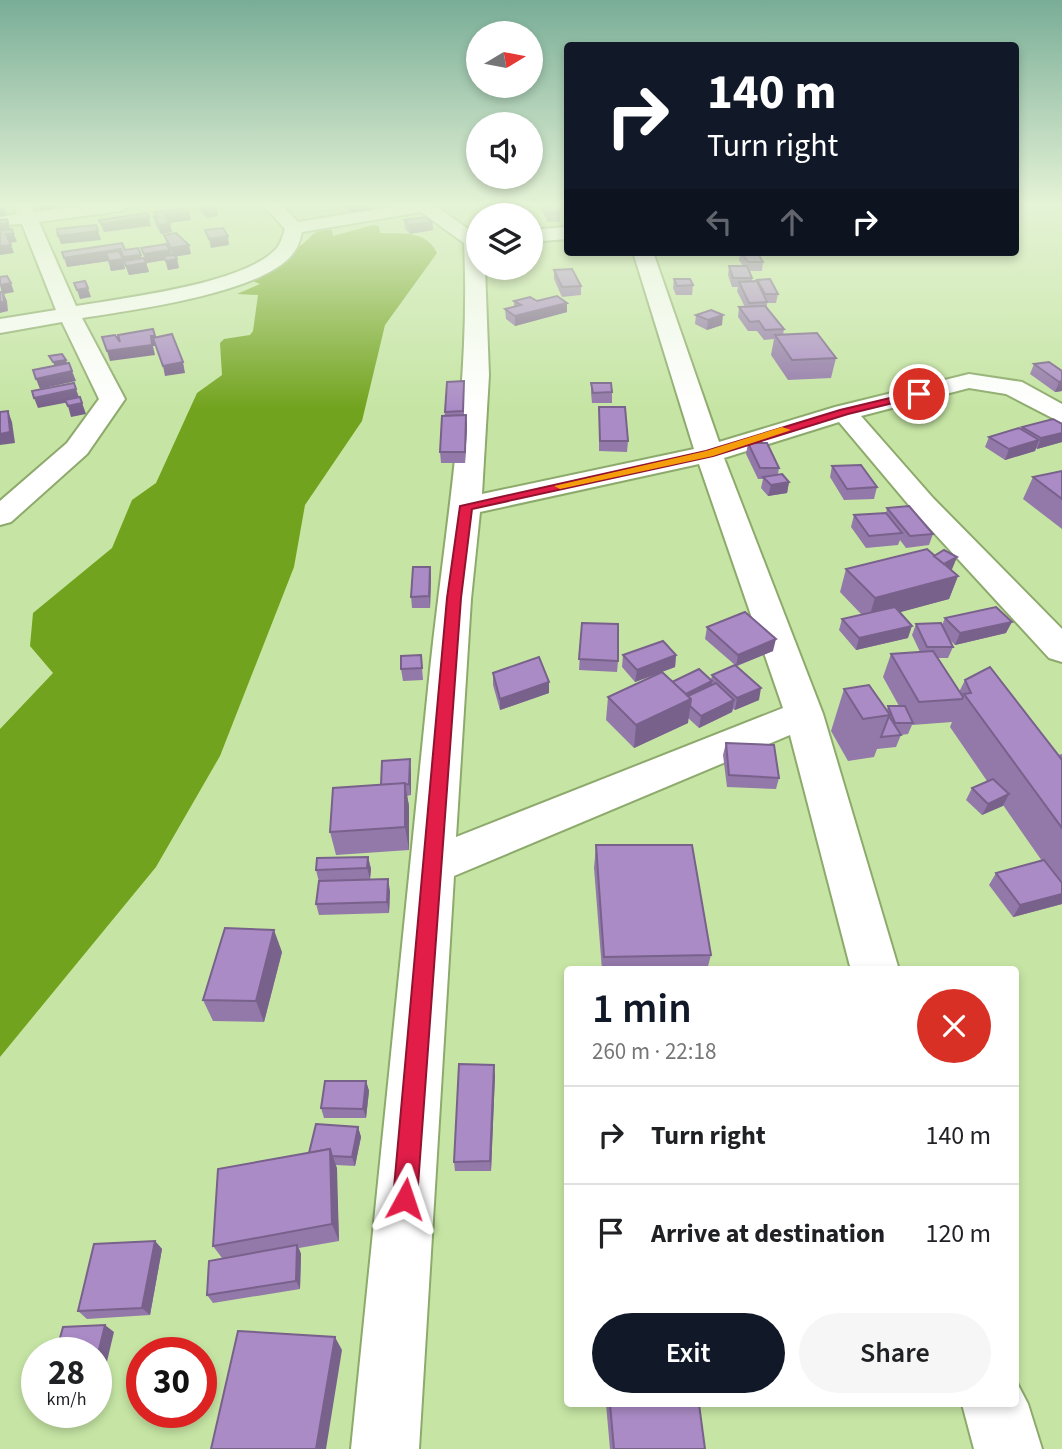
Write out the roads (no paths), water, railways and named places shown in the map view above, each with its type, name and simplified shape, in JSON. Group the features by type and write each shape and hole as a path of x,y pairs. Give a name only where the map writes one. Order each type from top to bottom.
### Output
{"street":[{"path":"0,516 81,447 99,426 112,399 51,274"},
{"path":"0,326 202,289 246,274"},
{"path":"650,274 709,454 804,714 874,966"},
{"path":"385,1449 454,598 472,464 478,280"},
{"path":"466,506 709,454 844,412 969,382 1013,387 1062,415"},
{"path":"844,412 932,513 1062,650"},
{"path":"432,866 804,714"},
{"path":"996,1407 1008,1449"}]}
